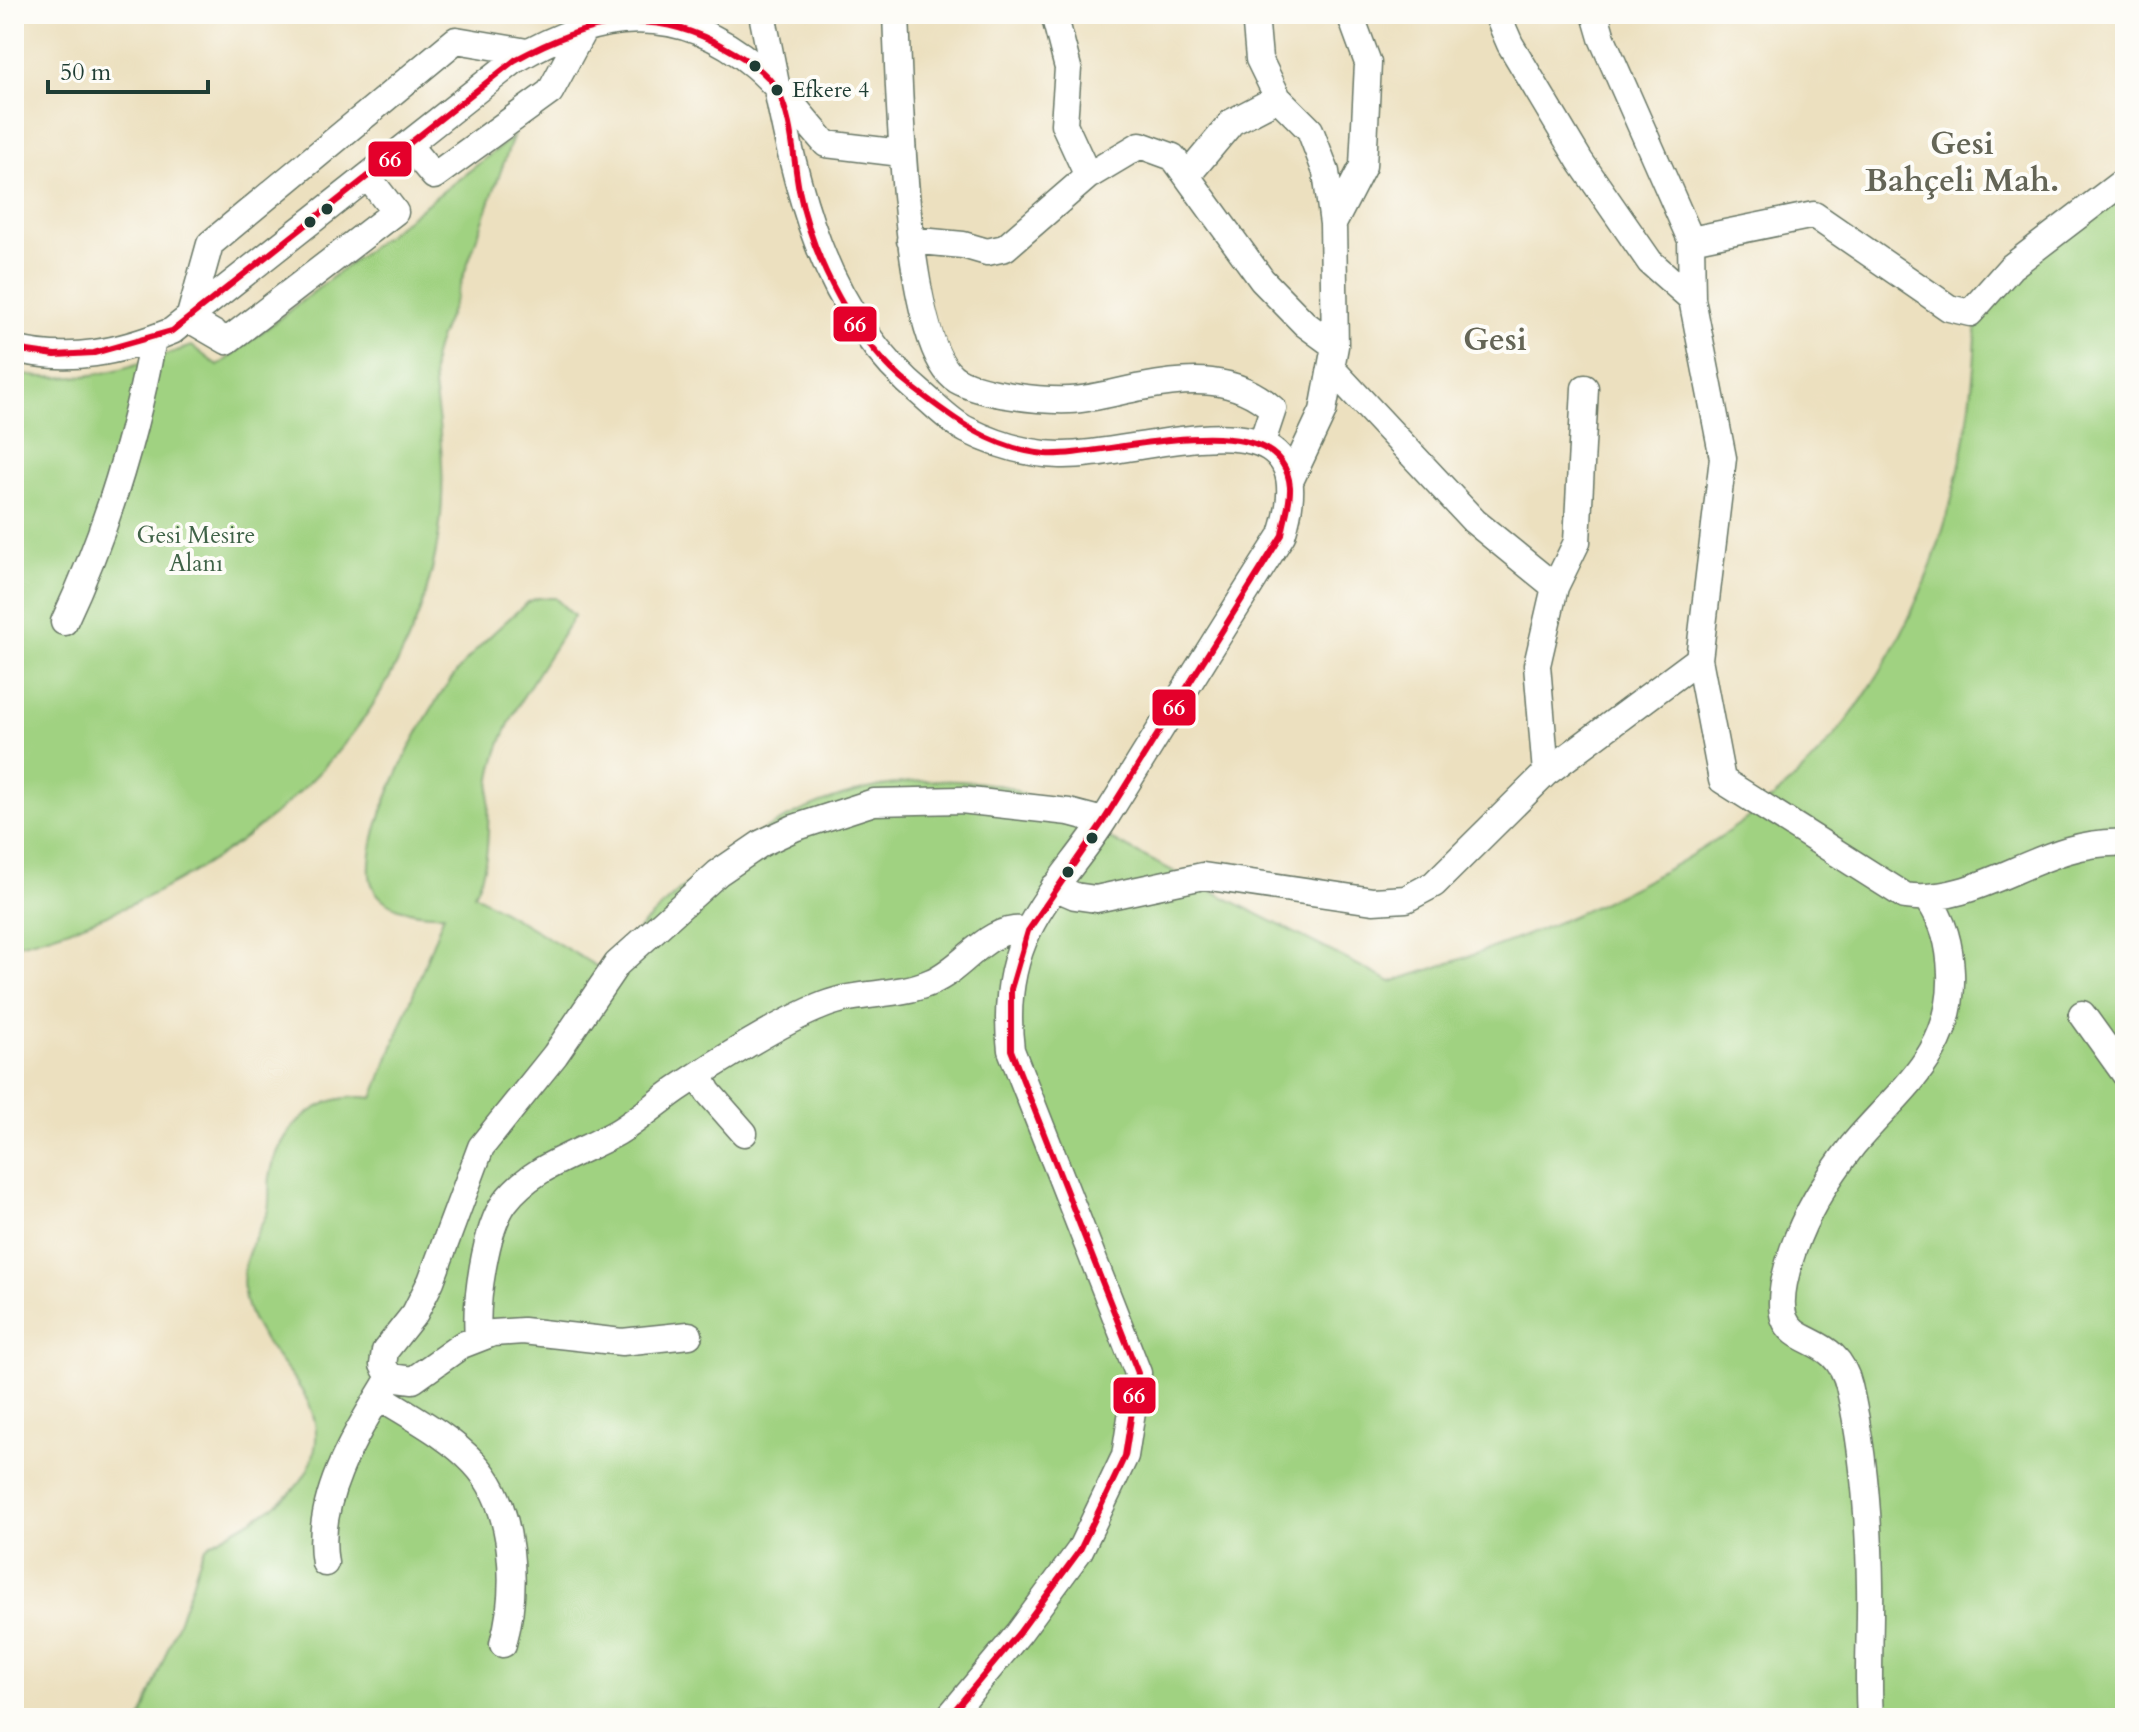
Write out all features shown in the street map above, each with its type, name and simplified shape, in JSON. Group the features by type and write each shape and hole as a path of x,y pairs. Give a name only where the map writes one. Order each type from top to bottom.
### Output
{"street":[{"path":"762,14 802,205 838,292 892,369 964,429 1011,448 1060,455 1231,437 1262,442 1286,464 1291,479 1290,507 1282,535 1103,821 1054,887 1028,930 1013,974 1009,1005 1011,1050 1138,1373 1125,1456 1080,1550 1019,1633 948,1718"},
{"path":"896,14 901,153 910,240 936,352 955,379 1004,395 1070,400 1172,381 1233,384 1257,394 1273,409 1262,442"},
{"path":"1054,14 1068,68 1064,124 1088,176"},
{"path":"1255,14 1259,59 1278,98 1310,130 1326,172 1333,224 1333,357 1323,411 1291,479"},
{"path":"1333,224 1363,166 1368,63 1350,14"},
{"path":"1497,14 1510,44 1580,161 1650,262 1692,299"},
{"path":"1595,14 1602,38 1691,240 1692,299 1723,458 1699,659 1722,780 1905,896 1928,899 1948,896 2039,858 2098,843 2125,843"},
{"path":"14,349 59,357 122,351 153,339 189,319 527,52 557,35 605,22 654,20 708,35 755,66 826,144 901,153"},
{"path":"408,145 434,176 550,92 585,27"},
{"path":"189,319 210,244 456,40 527,52"},
{"path":"1187,176 1232,122 1278,98"},
{"path":"910,240 963,245 987,252 1005,248 1088,176 1140,145 1173,157 1262,280 1305,324 1474,521 1555,587"},
{"path":"189,319 227,341 395,212 368,177"},
{"path":"1691,240 1814,215 1949,308 1970,313 2011,267 2125,180"},
{"path":"64,622 84,580 114,491 144,386 153,339"},
{"path":"1546,773 1537,665 1555,587 1577,542 1585,388"},
{"path":"1054,887 1075,896 1096,899 1203,876 1373,901 1406,899 1434,884 1546,773 1699,659"},
{"path":"325,1563 320,1536 326,1511 350,1449 385,1386 385,1351 415,1313 431,1281 481,1147 555,1055 617,964 718,873 762,843 794,828 874,802 974,801 1069,812 1103,821"},
{"path":"1870,1718 1867,1527 1848,1383 1826,1351 1787,1329 1781,1317 1782,1296 1797,1241 1823,1187 1856,1142 1915,1078 1942,1037 1950,1000 1951,963 1942,920 1928,899"},
{"path":"478,1337 490,1235 507,1200 537,1173 618,1131 699,1075 819,1006 854,996 895,992 931,982 957,967 994,934 1009,929 1028,930"},
{"path":"2082,1014 2125,1074"},
{"path":"699,1075 708,1092 744,1133"},
{"path":"385,1386 413,1380 478,1337 523,1331 622,1342 689,1335"},
{"path":"385,1386 473,1461 487,1479 504,1525 513,1569 512,1605 503,1644"}],"green space":[{"name":"Gesi Mesire Alanı","path":"513,137 434,357 433,379 442,465 439,533 420,610 388,680 344,744 290,801 228,850 160,890 88,922 14,945 14,373 62,378 105,373 192,346 218,366"},
{"path":"2125,174 2125,1718 141,1718 206,1547 288,1495 298,1485 312,1460 316,1436 313,1415 292,1376 264,1340 253,1320 243,1286 245,1264 268,1209 275,1158 293,1127 305,1115 336,1100 373,1098 444,914 399,908 379,896 373,887 371,853 397,773 438,698 459,669 528,602 537,598 555,598 574,616 517,708 499,748 490,784 485,864 474,894 603,970 686,885 732,850 782,820 834,798 889,785 947,781 1008,787 1391,982 1483,952 1617,896 1702,849 1742,822 1800,774 1848,718 1889,657 1921,591 1946,521 1963,449 1973,376 1977,302"}],"transit line":[{"name":"66","path":"14,349 55,355 94,353 172,331 515,60 568,35 594,27 645,22 671,26 726,48 761,71 773,83 786,114 806,217 839,298 872,348 891,369 942,410 990,439 1045,454 1224,438 1257,445 1280,460 1290,487 1282,535 1104,820 1028,931 1011,989 1011,1050 1138,1373 1125,1456 1080,1550 1019,1633 948,1718"}],"place":[{"name":"Efkere 4","path":"777,90"}],"district":[{"name":"Gesi Bahçeli Mah.","path":"1962,162"},
{"name":"Gesi","path":"1495,340"}]}
